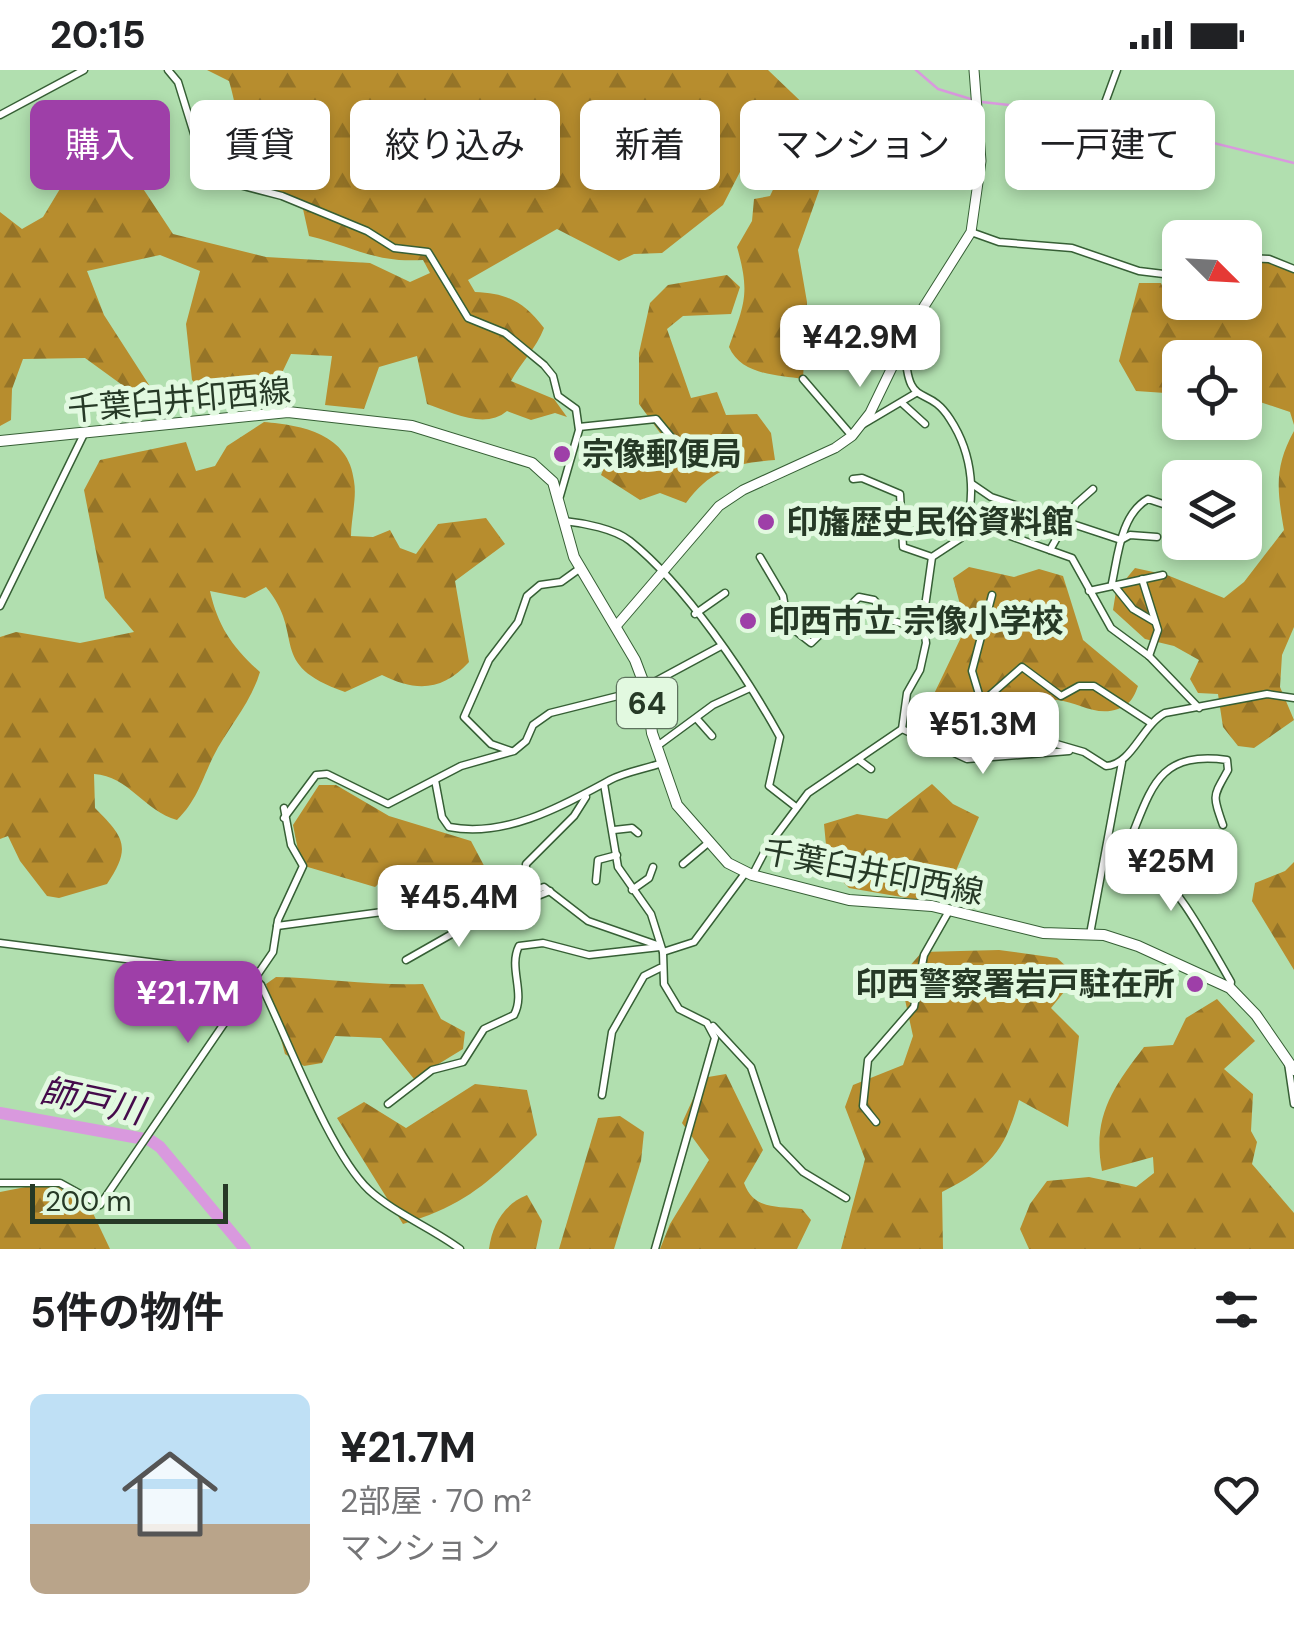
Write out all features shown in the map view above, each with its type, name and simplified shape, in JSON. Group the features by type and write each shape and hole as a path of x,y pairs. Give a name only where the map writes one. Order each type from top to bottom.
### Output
{"main road":[{"path":"617,625 730,498 852,436 862,425 905,338 971,232 981,161 974,70"},
{"name":"千葉臼井印西線","path":"0,441 288,412 412,426 518,457 546,472 560,497 579,569 617,625 645,688 656,747 676,805 708,843 749,874 849,900 950,910 1043,934 1090,934 1138,946 1230,988 1256,1015 1291,1066"}],"street":[{"path":"0,115 84,70"},
{"path":"168,70 178,82 195,137 228,182 282,196 367,230 394,248 420,247 428,252 468,318 505,333 550,371 558,396 576,409 579,427 560,497"},
{"path":"1106,100 1117,70"},
{"path":"971,232 999,242 1072,248 1139,271 1162,274"},
{"path":"1262,259 1294,270"},
{"path":"854,479 862,478 900,494 904,504 900,542 907,551 932,557 961,538 972,484 971,468 949,417 916,393 906,374 905,338"},
{"path":"803,379 852,436"},
{"path":"862,425 916,393"},
{"path":"903,404 924,424"},
{"path":"579,427 656,420 681,449 693,450"},
{"path":"0,606 84,433"},
{"path":"972,484 991,497 1121,540 1130,535 1157,537"},
{"path":"1050,550 1076,504 1093,488"},
{"path":"1112,583 1121,540 1142,501 1162,505"},
{"path":"564,521 628,539 663,574 720,646 780,737 769,786 796,807"},
{"path":"965,526 985,527 1078,564 1111,628 1149,656 1199,709"},
{"path":"760,557 783,596 788,625 811,643 850,602 864,596 874,600 894,621 924,629"},
{"path":"388,1104 432,1070 462,1062 484,1028 514,1016 520,997 515,955 523,944 544,943 589,955 662,949 694,942 796,807 822,781 846,772 902,729 907,693 920,670 932,557"},
{"path":"514,751 492,744 464,717 489,660 518,622 527,596 540,584 561,582 579,569"},
{"path":"1089,590 1163,575"},
{"path":"1142,579 1158,637 1149,656"},
{"path":"1112,583 1133,609 1155,622"},
{"path":"695,614 725,593"},
{"path":"992,595 972,670 981,702 1035,741 1077,750 1106,766 1122,762"},
{"path":"284,818 296,808 312,779 321,774 388,804 461,766 514,751 526,741 533,725 550,713 645,688 720,646"},
{"path":"941,748 954,726 1024,667 1057,694 1094,686 1151,723"},
{"path":"656,747 713,705 750,688"},
{"path":"1090,934 1111,838 1122,762 1151,723 1165,713 1267,694 1294,698"},
{"path":"697,718 712,736"},
{"path":"902,729 958,756 984,759 1077,750"},
{"path":"1130,840 1162,772 1184,758 1227,760 1228,770 1215,786 1214,797 1222,825"},
{"path":"859,760 871,769"},
{"path":"436,780 444,823 456,828 512,823 662,763"},
{"path":"604,784 622,876 650,914 662,949 660,968 679,1009 707,1024 751,1067 777,1145 803,1172 846,1198"},
{"path":"525,892 526,864 574,816 586,796"},
{"path":"0,1183 60,1183 100,1205 256,980 262,962 273,952 277,926 303,866 284,818 284,808"},
{"path":"614,830 632,828 638,833"},
{"path":"1111,838 1130,840 1160,868 1189,908 1231,982 1230,988"},
{"path":"682,864 708,843"},
{"path":"596,880 598,860 616,855"},
{"path":"632,890 649,878 652,867"},
{"path":"277,926 465,901 488,908 538,887 551,891 588,922 662,949"},
{"path":"526,902 551,891"},
{"path":"406,960 450,935 480,906"},
{"path":"876,1122 863,1106 863,1071 876,1046 914,1006 924,956 950,910"},
{"path":"0,942 229,970 256,980 359,1179 372,1192 460,1249"},
{"path":"602,1095 612,1032 644,976 660,968"},
{"path":"655,1249 714,1046 715,1038 707,1024"},
{"path":"1291,1066 1294,1104"}],"green space":[{"path":"207,70 768,70 799,100 740,100 740,172 723,205 662,253 634,254 619,261 557,229 468,280 475,292 496,294 522,305 544,328 511,381 554,399 567,417 555,413 531,420 507,411 478,419 427,404 417,356 379,367 364,409 325,405 332,356 291,354 269,400 217,406 192,380 186,324 200,271 160,255 87,271 104,315 151,388 147,403 85,358 23,359 12,389 11,420 0,426 0,212 22,229 43,217 59,190 144,190 173,234 266,257 370,263 410,282 430,273 423,260 378,257 309,236 301,200 272,190 330,190 330,100 233,100 229,81"},
{"path":"773,190 819,190 798,250 807,302 803,379 751,368 729,347 744,298 737,247 752,221 754,199 770,196"},
{"path":"1262,261 1294,269 1294,425 1290,412 1262,403 1262,340 1162,340 1162,393 1136,391 1119,361 1139,283 1161,283 1162,320 1262,320"},
{"path":"727,275 740,287 731,314 683,316 667,329 691,398 717,392 726,415 757,414 771,433 775,460 725,470 705,482 686,503 660,493 640,500 601,475 610,453 621,450 646,461 661,453 666,441 639,404 639,353 650,303 668,285"},
{"path":"264,422 308,430 333,442 343,452 355,488 351,536 373,537 390,530 400,548 416,554 438,524 486,518 505,544 455,581 469,662 449,679 428,686 406,684 382,675 345,692 305,671 291,647 278,604 266,587 245,598 210,591 228,636 260,672 251,695 219,746 194,798 177,820 165,816 117,781 94,774 95,808 118,835 120,861 107,884 59,898 47,896 20,861 8,836 0,839 0,637 16,632 80,643 134,632 105,598 84,490 100,460 186,442 196,471 215,466 227,446"},
{"path":"1294,431 1294,627 1282,655 1280,687 1294,720 1254,748 1238,746 1223,727 1218,694 1198,693 1190,679 1199,660 1174,646 1145,639 1113,610 1116,591 1135,568 1167,575 1224,598 1244,582 1284,530 1279,479 1283,456"},
{"path":"969,567 1014,577 1039,569 1063,576 1083,640 1138,686 1131,700 1118,709 1102,711 1057,700 978,704 933,696 966,627 953,578"},
{"path":"932,784 953,804 979,817 949,887 919,900 849,888 828,866 824,824 857,814 887,819"},
{"path":"319,785 336,785 389,816 471,841 490,877 448,867 451,874 426,897 394,870 375,887 301,865 293,825"},
{"path":"1294,862 1294,970 1252,901 1255,883 1285,871"},
{"path":"999,950 1057,958 1077,976 1051,1008 1079,1036 1068,1127 1019,1100 1008,1133 993,1156 973,1174 942,1192 943,1249 841,1249 865,1159 845,1107 853,1085 903,1065 913,1036 900,977 922,952"},
{"path":"276,977 423,984 441,1019 465,1032 463,1049 414,1079 381,1038 335,1036 322,1063 304,1066 285,1054 266,984"},
{"path":"1217,999 1255,1041 1224,1069 1253,1094 1251,1131 1257,1142 1252,1164 1294,1213 1294,1249 1029,1249 1020,1229 1030,1204 1047,1181 1089,1177 1136,1187 1154,1173 1153,1157 1102,1171 1100,1135 1107,1105 1144,1047 1173,1045 1186,1018"},
{"path":"726,1074 763,1150 744,1183 760,1202 802,1209 811,1220 797,1249 660,1249 670,1224 709,1160 682,1123 697,1090 708,1077"},
{"path":"475,1084 527,1090 537,1135 462,1199 403,1224 337,1118 364,1102 406,1128"},
{"path":"620,1116 644,1132 641,1161 614,1249 559,1249 598,1118"},
{"path":"51,1182 91,1209 110,1249 0,1249 0,1192"},
{"path":"527,1195 542,1221 536,1249 489,1249 501,1216"}],"waterway":[{"path":"916,70 938,89 974,100"},
{"path":"985,102 1105,116 1294,163"},
{"name":"師戸川","path":"0,1113 150,1140 245,1249"}],"place":[{"name":"宗像郵便局","path":"562,454"},
{"name":"印旛歴史民俗資料館","path":"766,522"},
{"name":"印西市立 宗像小学校","path":"748,621"},
{"name":"印西警察署岩戸駐在所","path":"1195,984"}]}
